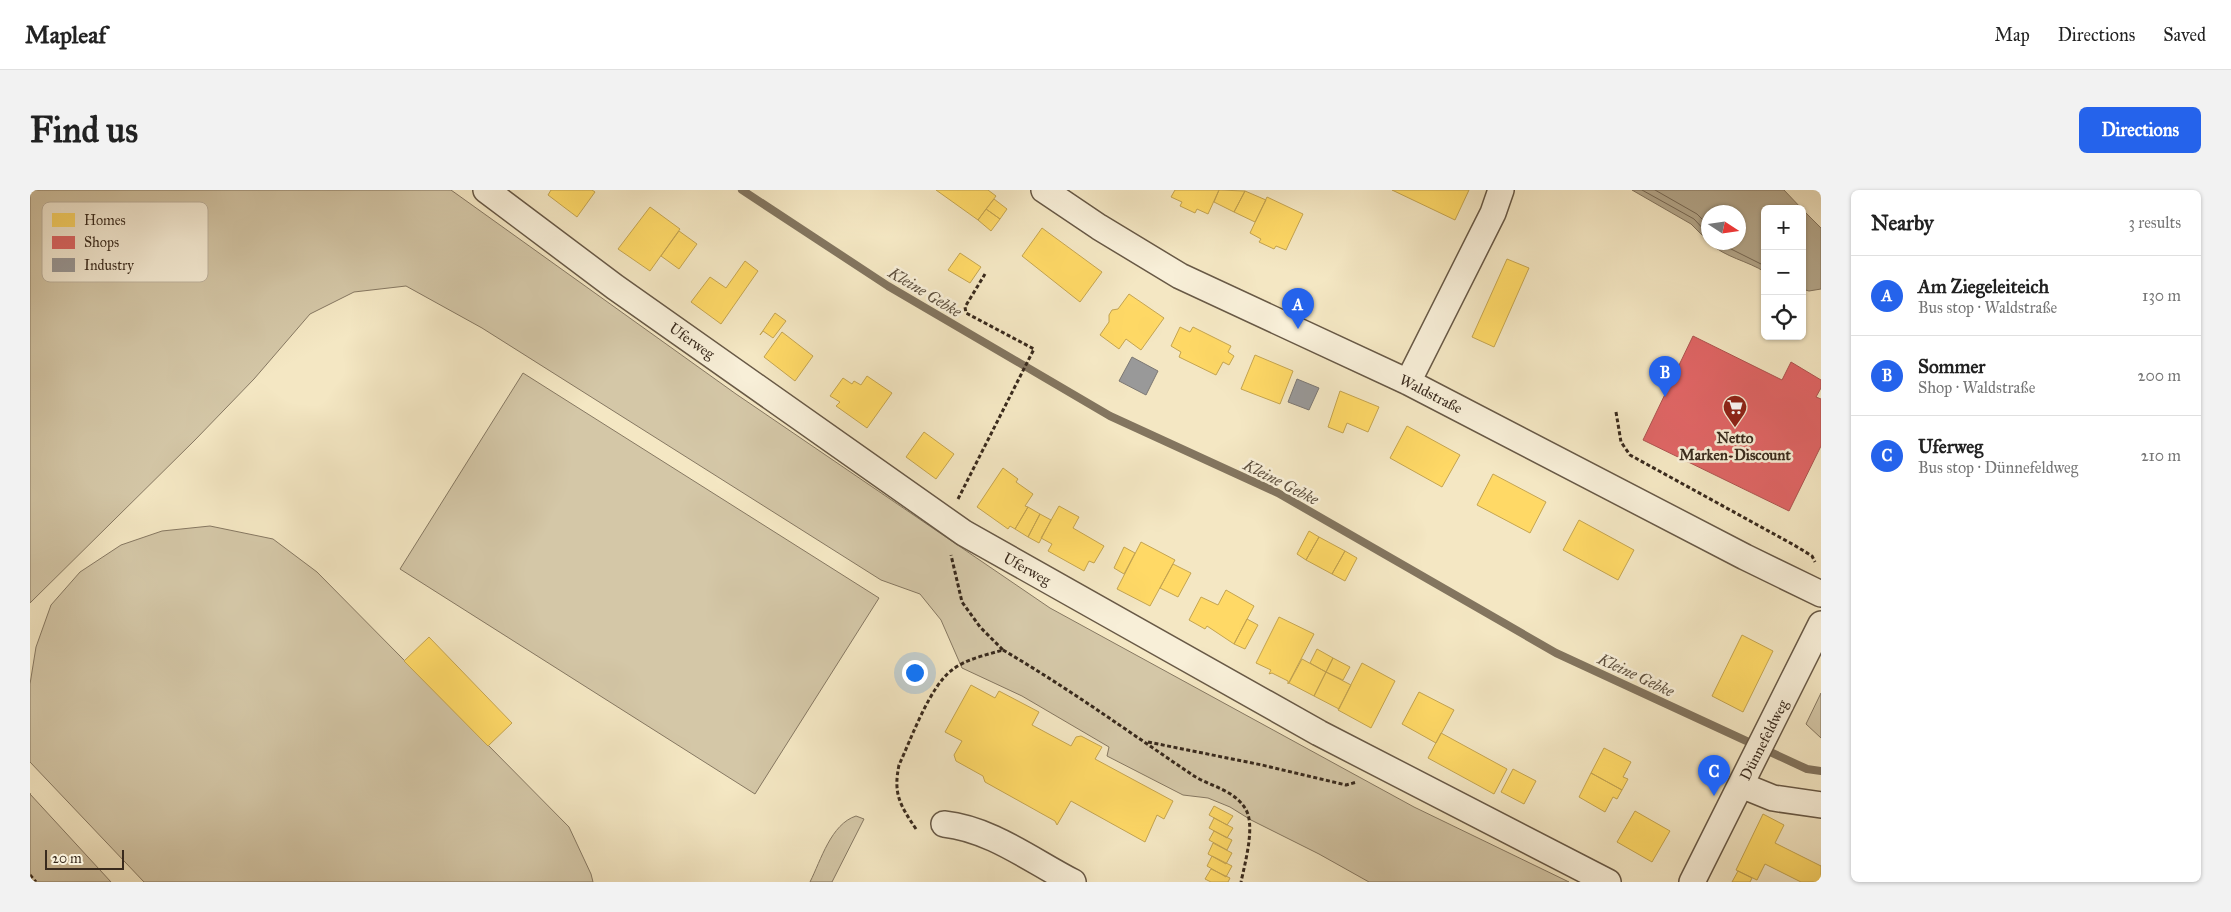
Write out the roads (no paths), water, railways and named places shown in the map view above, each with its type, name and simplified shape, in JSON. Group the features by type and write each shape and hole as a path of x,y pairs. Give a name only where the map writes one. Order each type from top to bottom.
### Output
{"street":[{"name":"Uferweg","path":"486,190 615,287 964,533 1370,760 1608,882"},
{"name":"Waldstraße","path":"1044,190 1099,227 1180,276 1408,382 1575,467 1745,557 1815,591"},
{"path":"1408,382 1493,212 1501,190"},
{"name":"Dünnefeldweg","path":"1692,882 1821,624"},
{"path":"1741,785 1773,798 1821,805"},
{"path":"944,824 965,826 986,835 1073,882"}],"water":[{"path":"1632,190 1784,190 1798,205 1761,205 1761,270 1719,250 1746,250 1746,205 1701,205 1701,234 1691,224"},
{"path":"1806,213 1821,228 1821,289 1806,290"}],"waterway":[{"name":"Kleine Gebke","path":"742,190 888,286 1110,416 1278,493 1556,653 1807,769 1821,771"}],"place":[{"name":"Am Ziegeleiteich","path":"1298,329"},
{"name":"Sommer","path":"1665,397"},
{"name":"Netto Marken-Discount","path":"1735,428"},
{"name":"Uferweg","path":"1714,796"}]}
